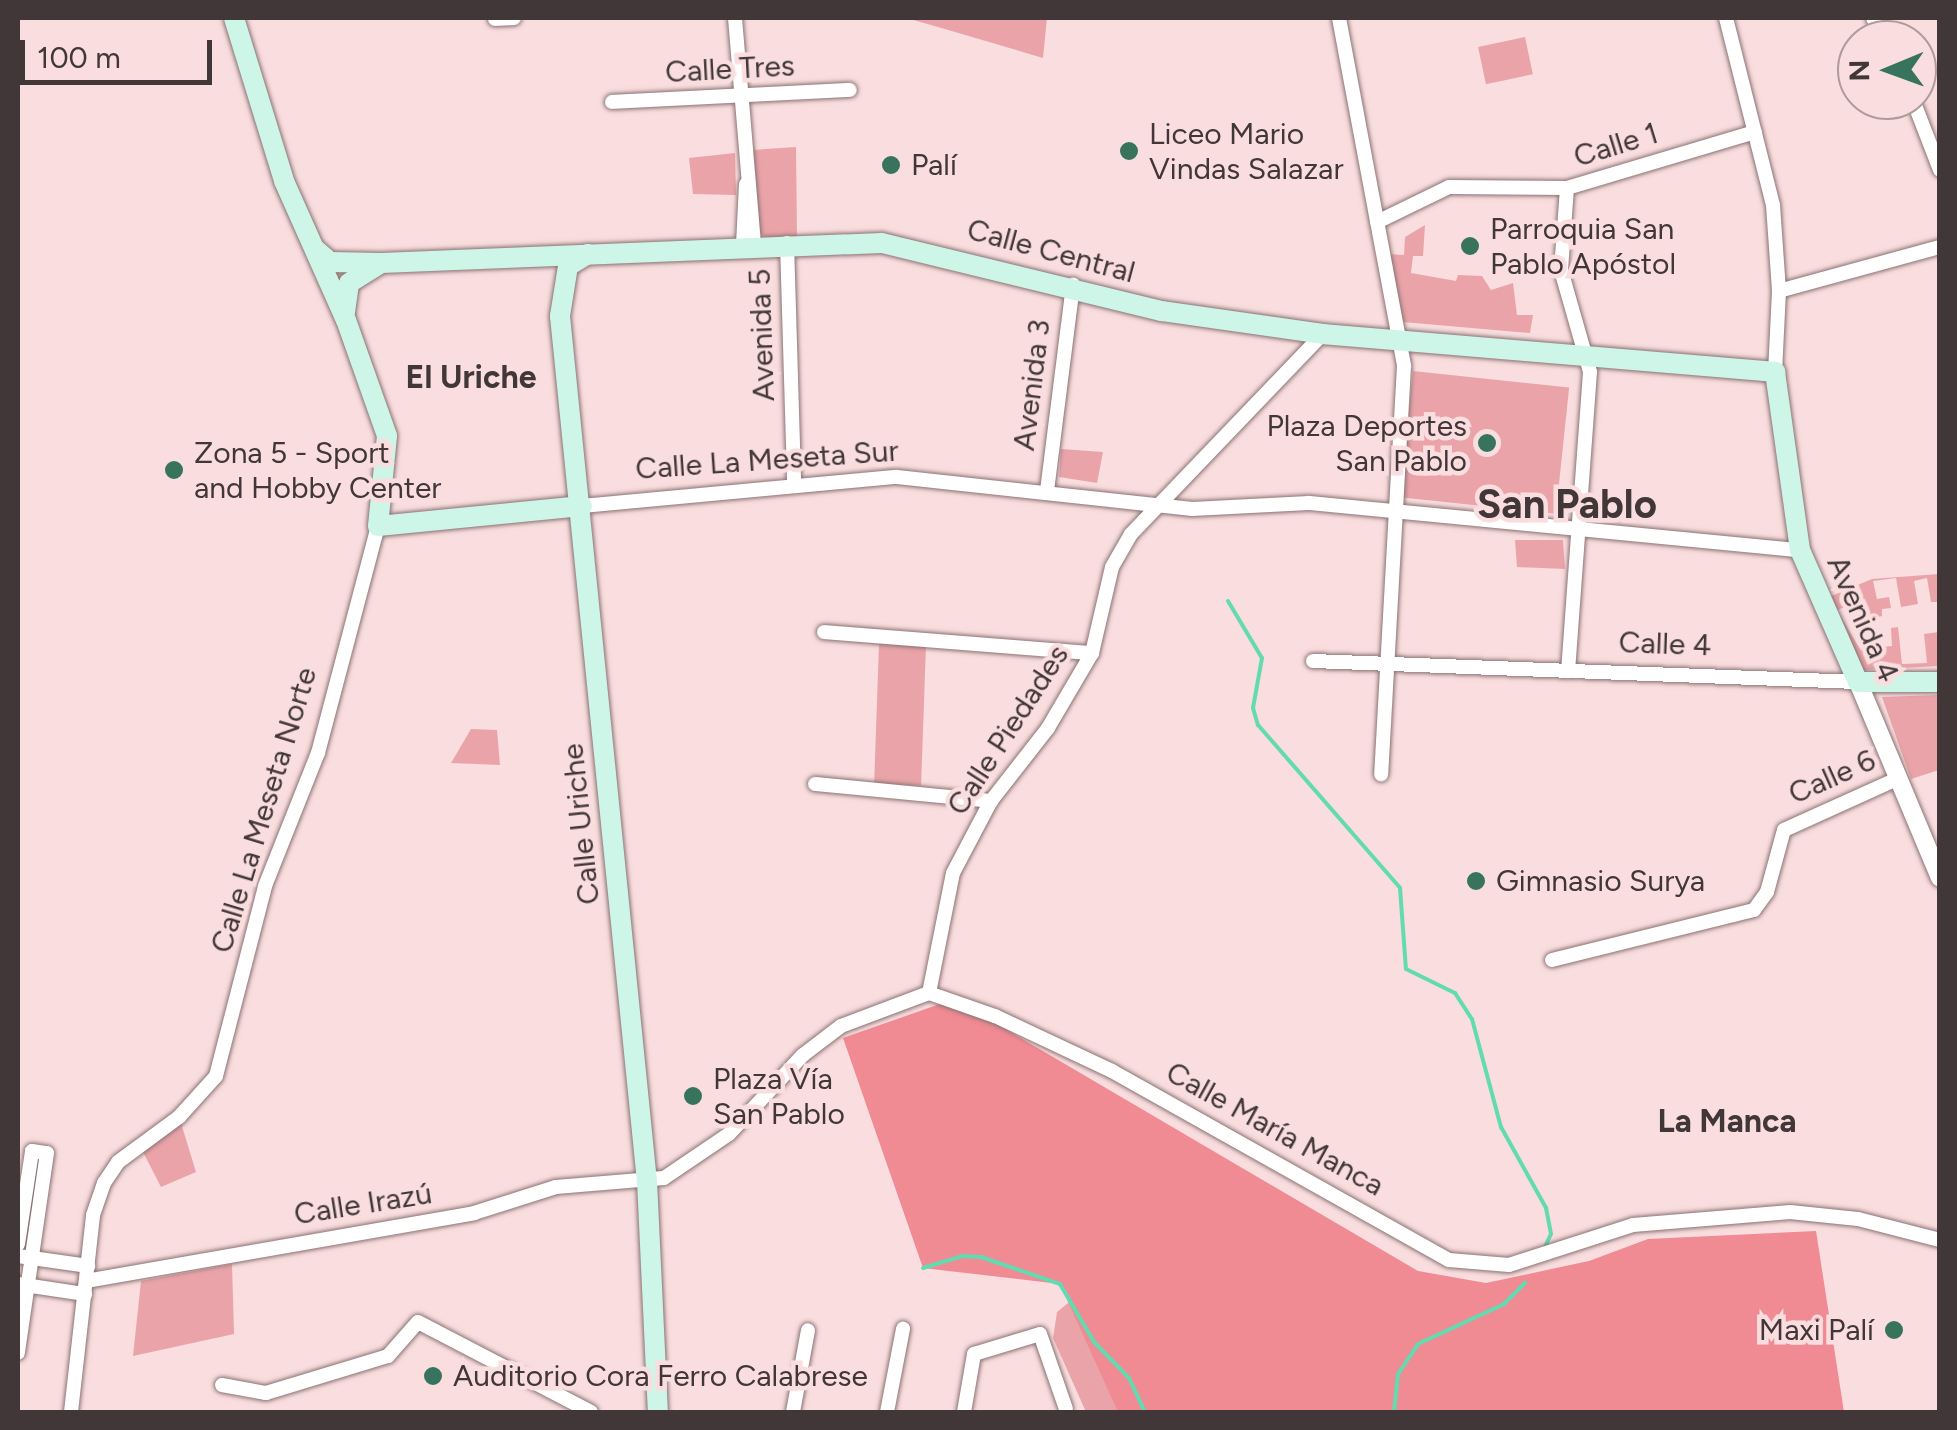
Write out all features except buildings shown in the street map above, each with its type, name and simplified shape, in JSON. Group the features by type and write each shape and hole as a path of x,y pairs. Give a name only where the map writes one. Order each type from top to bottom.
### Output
{"main road":[{"name":"Calle La Meseta Norte","path":"234,18 284,181 346,320 389,454 378,526"},
{"name":"Calle Central","path":"315,249 330,262 381,263 749,244 911,246 1072,284 1162,311 1326,340 1583,355 1775,372"},
{"name":"Calle Uriche","path":"599,250 568,266 560,316 578,484 571,507 647,1181 658,1412"},
{"path":"528,254 548,266 560,316"},
{"path":"346,320 349,282 381,263"},
{"name":"Avenida 4","path":"1775,372 1800,550 1858,682"},
{"path":"389,454 394,513 411,522"},
{"name":"Calle La Meseta Sur","path":"378,526 571,507"},
{"name":"Calle 4","path":"1858,682 1940,682"}],"street":[{"path":"496,19 514,18"},
{"path":"735,18 749,244"},
{"path":"1339,18 1400,342 1398,516 1381,774"},
{"path":"1726,18 1773,205 1779,291 1775,372"},
{"name":"Calle Tres","path":"612,102 850,90"},
{"path":"1921,120 1940,170"},
{"name":"Calle 1","path":"1377,222 1449,187 1567,188 1755,132"},
{"path":"1567,188 1561,270 1590,372 1568,671"},
{"name":"Avenida 5","path":"787,243 794,484"},
{"path":"1779,291 1940,247"},
{"name":"Avenida 3","path":"1047,492 1072,284"},
{"name":"Calle Piedades","path":"929,993 953,873 991,800 1048,728 1092,653 1112,567 1160,503 1326,340"},
{"name":"Calle La Meseta Sur","path":"571,507 896,477 1228,512 1309,503 1398,516 1800,550"},
{"name":"Calle La Meseta Norte","path":"71,1412 86,1280 104,1184 118,1162 179,1117 216,1076 266,886 318,753 378,526"},
{"path":"824,632 1092,653"},
{"name":"Calle 4","path":"1313,660 1858,682"},
{"name":"Avenida 4","path":"1858,682 1940,878"},
{"name":"Calle 6","path":"1552,960 1754,910 1767,892 1784,830 1899,778"},
{"path":"815,784 991,800"},
{"path":"647,1181 705,1154 803,1055 842,1026 929,993"},
{"name":"Calle María Manca","path":"929,993 1112,1071 1448,1260 1509,1265 1633,1226 1790,1212 1858,1219 1940,1240"},
{"path":"18,1244 32,1151 47,1153 25,1257 18,1353"},
{"name":"Calle Irazú","path":"86,1280 474,1213 556,1187 647,1181"},
{"path":"25,1257 86,1280"},
{"path":"22,1285 86,1280"},
{"path":"222,1384 266,1393 388,1356 418,1322 591,1412"},
{"path":"887,1412 903,1328"},
{"path":"793,1412 808,1330"},
{"path":"964,1412 974,1354 1040,1334 1066,1409"}],"shaded area":[{"path":"906,18 1047,18 1043,58 938,27"},
{"path":"1525,37 1533,74 1486,84 1478,47"},
{"path":"796,147 797,236 765,237 757,230 751,150"},
{"path":"735,153 736,195 693,194 689,158"},
{"path":"1425,225 1423,256 1413,256 1411,273 1456,281 1458,275 1482,276 1491,290 1513,283 1517,315 1533,315 1530,333 1403,322 1388,254 1404,255 1405,237"},
{"name":"Plaza Deportes San Pablo","path":"1413,371 1569,387 1556,514 1400,497"},
{"path":"1061,449 1103,452 1097,483 1059,477"},
{"path":"1515,540 1563,540 1565,569 1517,567"},
{"path":"1939,574 1939,602 1931,602 1927,578 1914,581 1918,604 1901,607 1896,578 1873,581 1877,599 1889,597 1891,608 1882,609 1882,616 1864,621 1859,602 1837,610 1860,649 1892,646 1891,628 1898,627 1902,664 1927,663 1924,634 1939,632 1939,666 1861,670 1829,597 1872,579"},
{"path":"879,644 926,646 921,786 874,784"},
{"path":"1939,695 1939,770 1911,779 1882,697"},
{"path":"471,729 497,730 500,765 451,763"},
{"path":"954,999 1418,1271 1486,1283 1589,1261 1648,1239 1816,1231 1844,1412 1118,1412 1060,1284 923,1268 843,1038"},
{"path":"181,1123 196,1172 161,1187 142,1150"},
{"path":"232,1264 234,1334 133,1356 141,1281"},
{"path":"1078,1295 1177,1412 1086,1412 1053,1338 1057,1312"}],"waterway":[{"path":"1228,601 1262,658 1253,708 1258,725 1400,888 1406,969 1455,993 1472,1019 1501,1127 1546,1208 1551,1234 1544,1249"},
{"path":"923,1268 963,1256 981,1257 1060,1284 1094,1342 1129,1378 1145,1412"},
{"path":"1394,1412 1398,1374 1418,1344 1504,1304 1525,1283"}],"place":[{"name":"Liceo Mario Vindas Salazar","path":"1129,151"},
{"name":"Palí","path":"891,165"},
{"name":"Parroquia San Pablo Apóstol","path":"1470,246"},
{"name":"Plaza Deportes San Pablo","path":"1487,443"},
{"name":"Zona 5 - Sport and Hobby Center","path":"174,470"},
{"name":"Gimnasio Surya","path":"1476,881"},
{"name":"Plaza Vía San Pablo","path":"693,1096"},
{"name":"Maxi Palí","path":"1894,1330"},
{"name":"Auditorio Cora Ferro Calabrese","path":"433,1376"}],"district":[{"name":"El Uriche","path":"471,377"},
{"name":"San Pablo","path":"1567,504"},
{"name":"La Manca","path":"1727,1121"}]}
